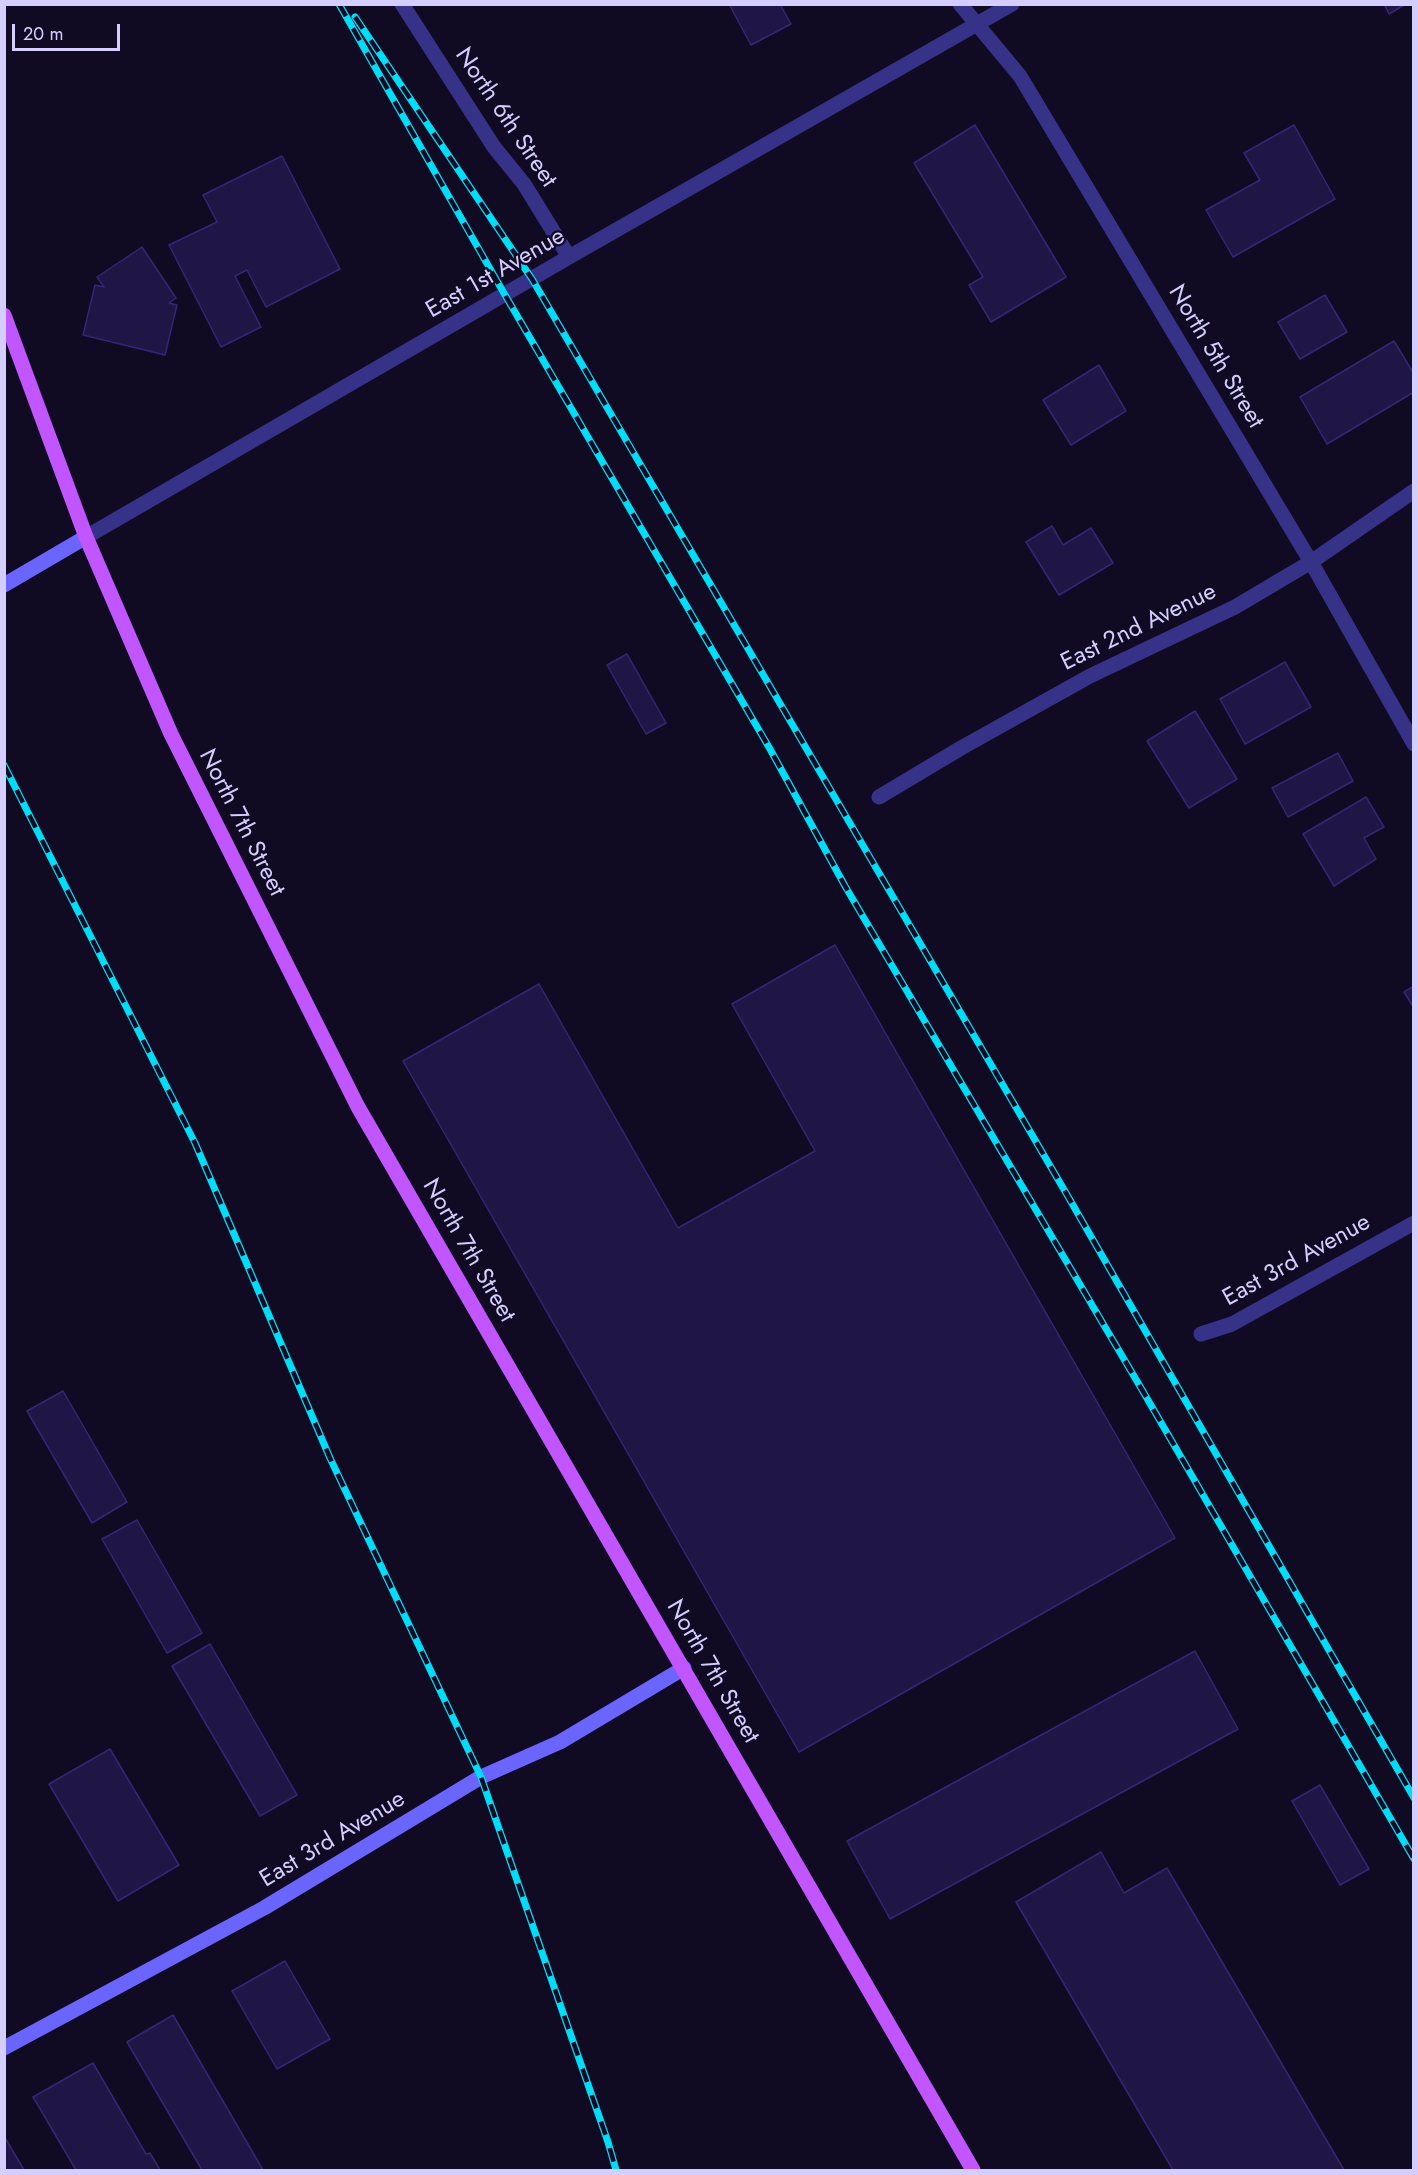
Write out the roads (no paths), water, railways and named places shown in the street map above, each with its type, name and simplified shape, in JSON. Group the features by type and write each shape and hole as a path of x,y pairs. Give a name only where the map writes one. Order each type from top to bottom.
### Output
{"main road":[{"name":"North 7th Street","path":"4,315 86,537 171,734 358,1107 973,2170"},
{"name":"East 1st Avenue","path":"4,585 86,537"},
{"name":"East 3rd Avenue","path":"4,2048 264,1908 481,1777 560,1742 684,1668"}],"street":[{"name":"North 6th Street","path":"402,4 494,147 524,184 569,257"},
{"name":"North 5th Street","path":"960,4 1020,76 1311,562 1413,744"},
{"name":"East 1st Avenue","path":"86,537 1012,4"},
{"name":"East 2nd Avenue","path":"879,797 1090,676 1235,607 1311,562 1413,491"},
{"name":"East 3rd Avenue","path":"1201,1334 1232,1324 1413,1223"}],"railway":[{"path":"339,4 505,295 770,749 845,886 1141,1388 1414,1859"},
{"path":"355,17 532,279 1066,1193 1414,1798"},
{"path":"4,765 195,1143 330,1458 481,1777 616,2170"}]}
